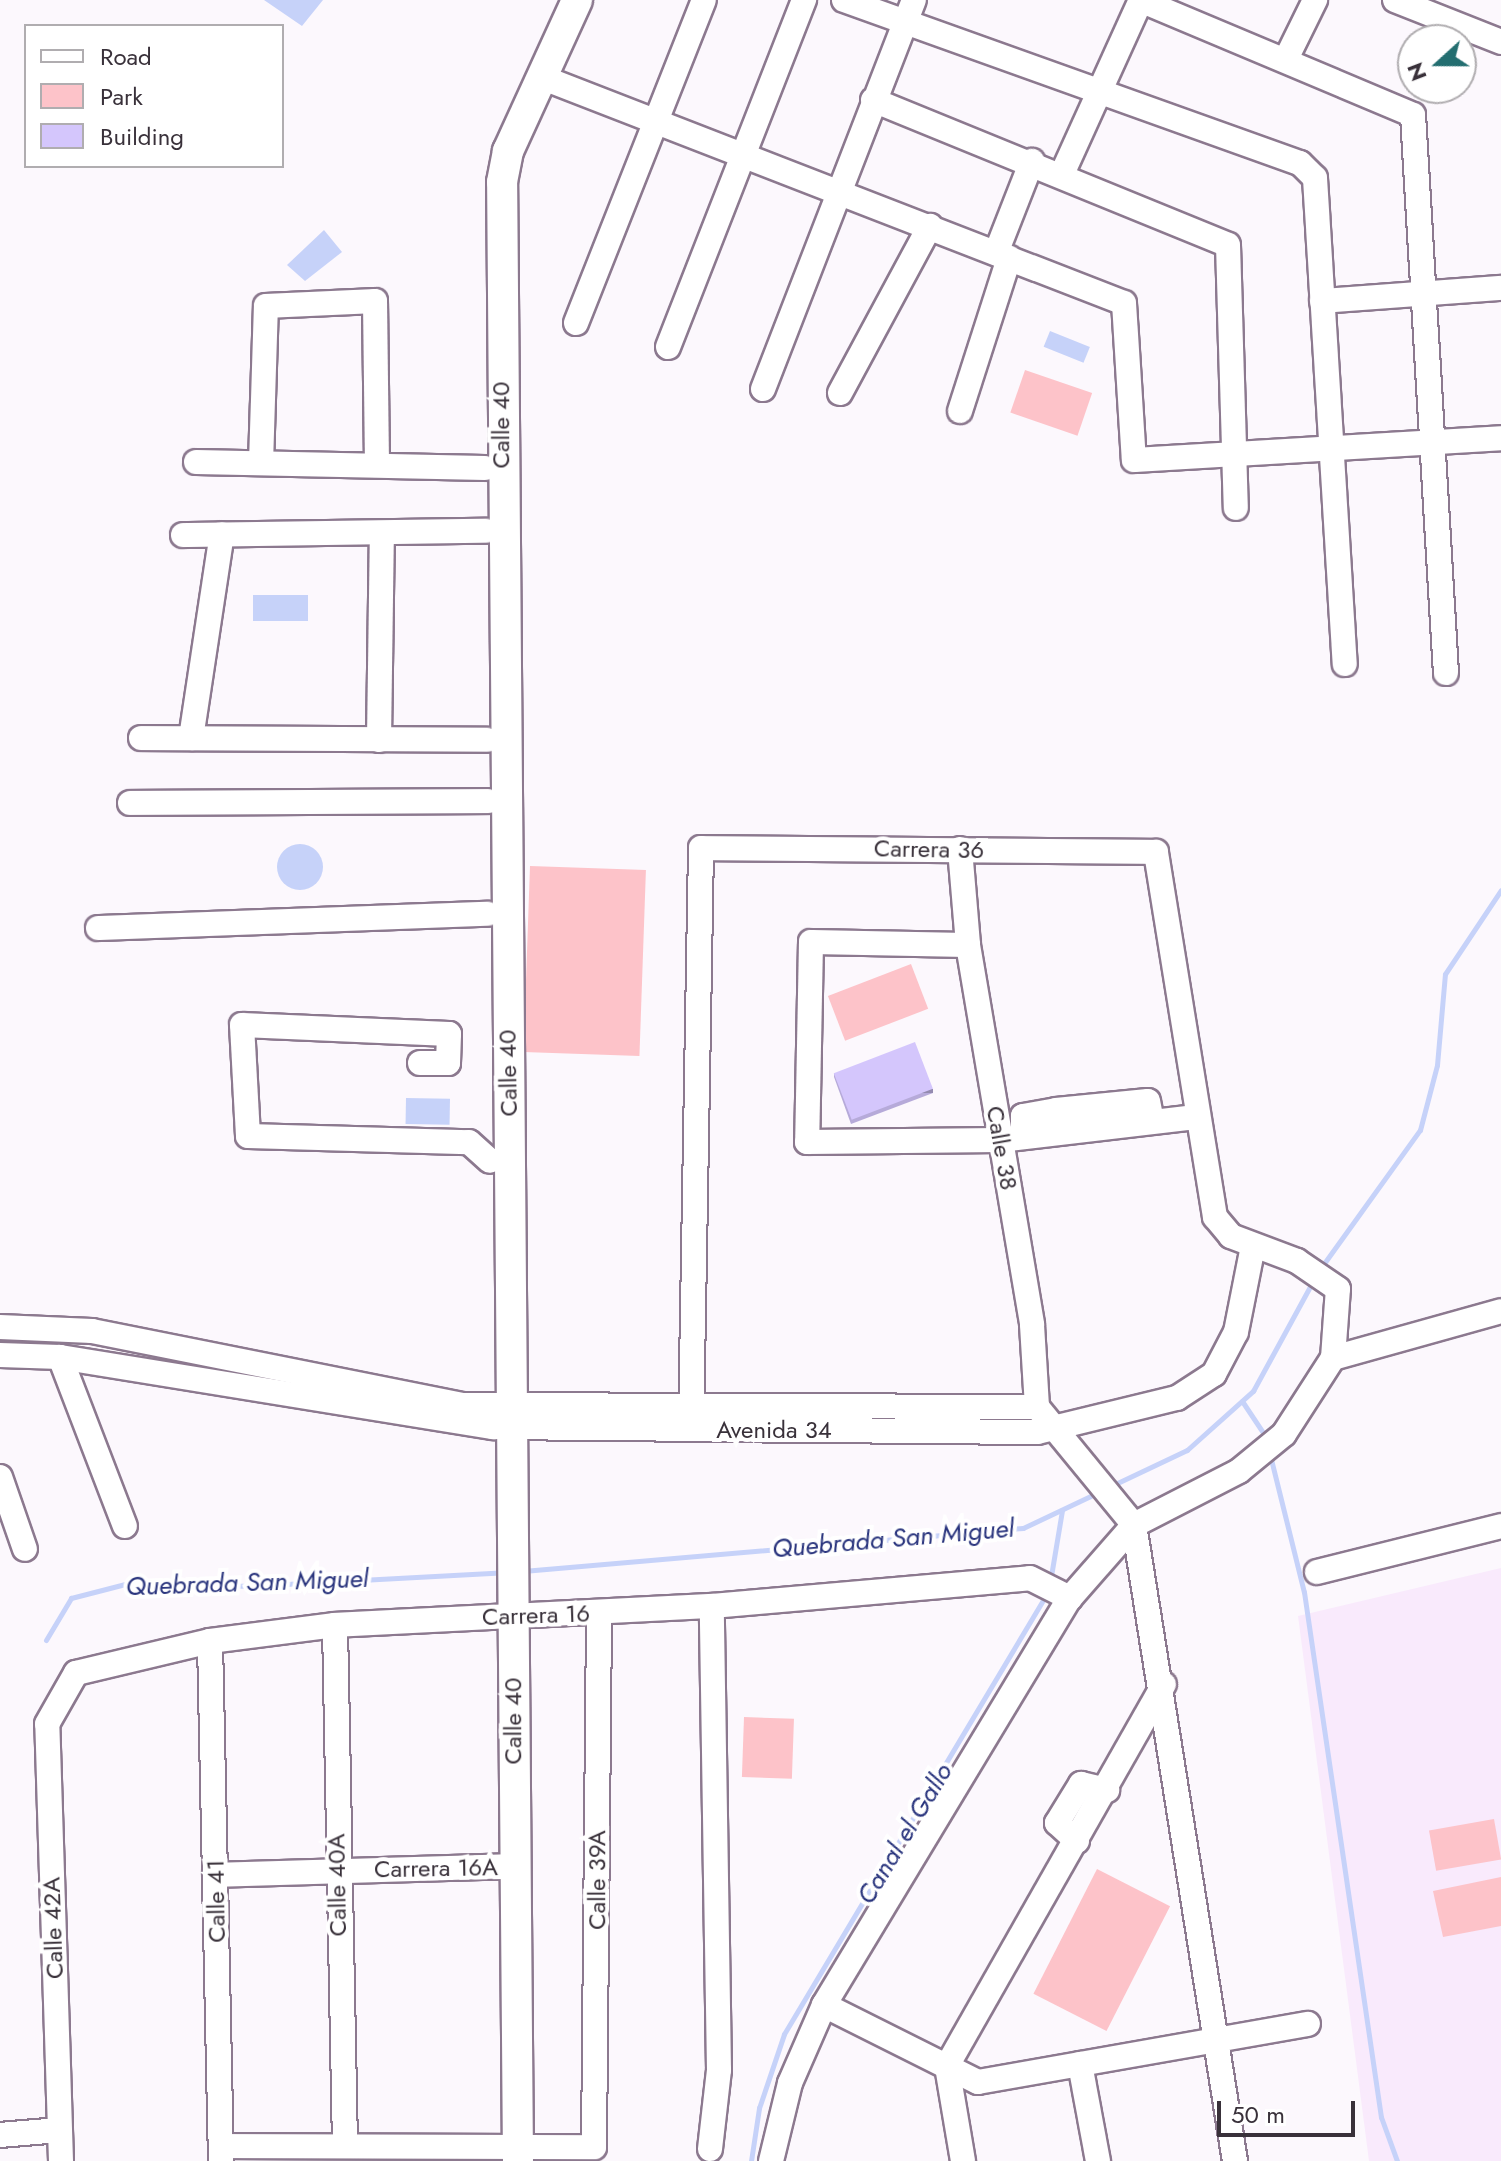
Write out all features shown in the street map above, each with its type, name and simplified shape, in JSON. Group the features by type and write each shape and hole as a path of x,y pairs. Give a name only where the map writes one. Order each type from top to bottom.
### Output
{"main road":[{"name":"Calle 40","path":"508,2154 493,468 486,181 494,145 554,0"},
{"name":"Calle 40","path":"496,740 486,531 493,468 502,182 541,77 577,0"},
{"name":"Calle 40","path":"496,801 488,914 498,1000"}],"street":[{"path":"576,323 659,126 704,0"},
{"path":"668,347 804,0"},
{"path":"844,0 904,25 1099,90 1300,163 1315,178 1329,450 1345,664"},
{"path":"763,389 914,0"},
{"path":"1062,174 1141,0 1413,115 1421,291 1446,673"},
{"path":"1286,59 1315,0"},
{"path":"1395,0 1501,42"},
{"path":"541,77 837,196 930,226 1124,303 1134,460 1501,438"},
{"path":"873,100 1032,161 1228,245 1236,508"},
{"path":"960,411 1002,255 1032,161"},
{"path":"840,393 930,226"},
{"path":"1322,301 1421,291 1501,288"},
{"path":"261,463 266,306 375,301 377,465"},
{"path":"196,462 493,468"},
{"path":"183,535 486,531"},
{"path":"379,740 382,533"},
{"path":"191,738 222,534"},
{"path":"141,738 496,740"},
{"path":"130,803 496,801"},
{"name":"Carrera 36","path":"692,1417 701,848 1156,852 1196,1117"},
{"name":"Calle 38","path":"960,849 968,945 980,1017 1007,1135 1032,1325 1037,1407"},
{"path":"98,928 488,914"},
{"path":"771,2161 790,2083 824,2005 1063,1594 1131,1520 1244,1468 1281,1436 1333,1358 1338,1289 1297,1261 1253,1246 1215,1217 1196,1117 1007,1135 807,1142 811,942 968,945"},
{"path":"420,1063 448,1063 449,1034 242,1025 248,1136 469,1142 499,1161"},
{"name":"Avenida 34","path":"502,1415 692,1417 1059,1432 1177,1398 1214,1374 1236,1332 1253,1246"},
{"path":"1333,1358 1501,1311"},
{"path":"0,1327 92,1331 502,1415"},
{"path":"0,1355 60,1357 502,1415"},
{"path":"60,1357 125,1526"},
{"path":"1037,1407 1131,1520 1164,1684 1235,2161"},
{"name":"Avenida 34","path":"692,1417 1037,1407"},
{"path":"0,1477 25,1549"},
{"path":"1317,1572 1501,1526"},
{"name":"Carrera 16","path":"57,1696 76,1673 210,1641 335,1625 504,1608 599,1613 712,1606 1030,1578 1063,1594"},
{"path":"710,2149 719,2070 712,1606"},
{"name":"Calle 39A","path":"508,2154 594,2147 599,1613"},
{"name":"Calle 40A","path":"335,1625 336,1870 345,2145"},
{"name":"Calle 41","path":"210,1641 221,2154"},
{"path":"963,2161 947,2066 1107,1790 1164,1684"},
{"name":"Calle 42A","path":"57,1696 47,1724 61,2161"},
{"name":"Carrera 16A","path":"215,1875 504,1866"},
{"path":"824,2005 978,2082 1308,2024"},
{"path":"1080,2064 1098,2161"},
{"path":"0,2135 59,2130"},
{"path":"221,2154 345,2145 508,2154"}],"shaded area":[{"path":"1501,1568 1501,2161 1369,2161 1298,1616"}],"green space":[{"path":"1025,370 1092,393 1077,436 1010,413"},
{"path":"530,866 646,870 639,1056 524,1052"},
{"path":"911,964 928,1009 845,1041 828,996"},
{"path":"744,1717 794,1719 792,1779 742,1777"},
{"path":"1494,1819 1501,1859 1436,1871 1429,1830"},
{"path":"1097,1869 1170,1906 1107,2031 1033,1994"},
{"path":"1501,1877 1501,1926 1443,1937 1433,1891"}],"water":[{"path":"264,0 323,0 302,26"},
{"path":"324,230 342,252 305,281 287,265"},
{"path":"1050,331 1090,347 1084,363 1044,347"},
{"path":"253,595 308,595 308,621 253,621"},
{"path":"300,844 316,851 323,867 316,883 300,890 284,883 277,867 284,851"},
{"path":"406,1098 450,1099 450,1125 406,1124"}],"building":[{"path":"915,1042 933,1089 852,1120 834,1073"}],"waterway":[{"name":"Quebrada San Miguel","path":"1320,1269 1420,1130 1437,1065 1445,974 1501,890"},
{"name":"Quebrada San Miguel","path":"1111,1486 1187,1450 1253,1391 1313,1281"},
{"path":"1242,1401 1266,1437"},
{"path":"1270,1455 1304,1592 1381,2117 1397,2161"},
{"name":"Quebrada San Miguel","path":"523,1571 1023,1528 1099,1492"},
{"name":"Canal el Gallo","path":"1050,1582 1062,1510"},
{"name":"Quebrada San Miguel","path":"46,1640 71,1598 133,1582 249,1586 505,1572"},
{"name":"Canal el Gallo","path":"751,2161 759,2108 784,2034 1046,1595"}]}
